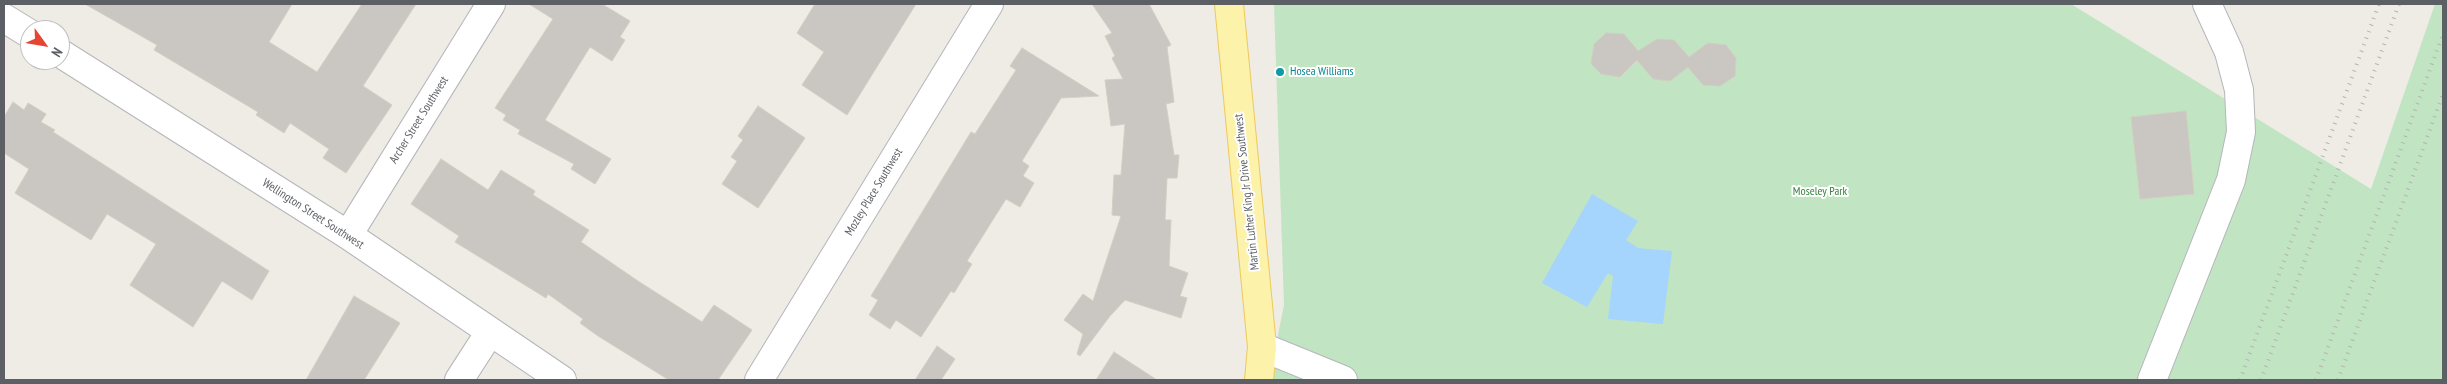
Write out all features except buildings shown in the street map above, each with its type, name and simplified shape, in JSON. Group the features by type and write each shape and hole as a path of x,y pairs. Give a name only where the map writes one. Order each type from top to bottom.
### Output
{"main road":[{"name":"Martin Luther King Jr Drive Southwest","path":"1229,4 1262,347 1260,380"}],"street":[{"name":"Archer Street Southwest","path":"348,235 491,4"},
{"name":"Mozley Place Southwest","path":"759,380 989,4"},
{"path":"2152,380 2231,180 2241,132 2240,90 2228,52 2207,4"},
{"path":"4,18 20,28"},
{"name":"Wellington Street Southwest","path":"70,59 348,235 562,380"},
{"path":"459,380 490,332"},
{"path":"1262,347 1328,377"}],"green space":[{"name":"Moseley Park","path":"1274,4 2071,4 2371,189 2435,4 2443,4 2443,380 1269,380 1284,305"}],"water":[{"path":"1592,194 1638,221 1626,240 1638,248 1672,251 1663,324 1608,319 1613,276 1608,273 1587,307 1542,283"}],"railway":[{"path":"2240,380 2379,4"},
{"path":"2261,380 2399,4"},
{"path":"2316,380 2443,34"},
{"path":"2338,380 2443,94"}],"place":[{"name":"Hosea Williams","path":"1280,72"}]}
